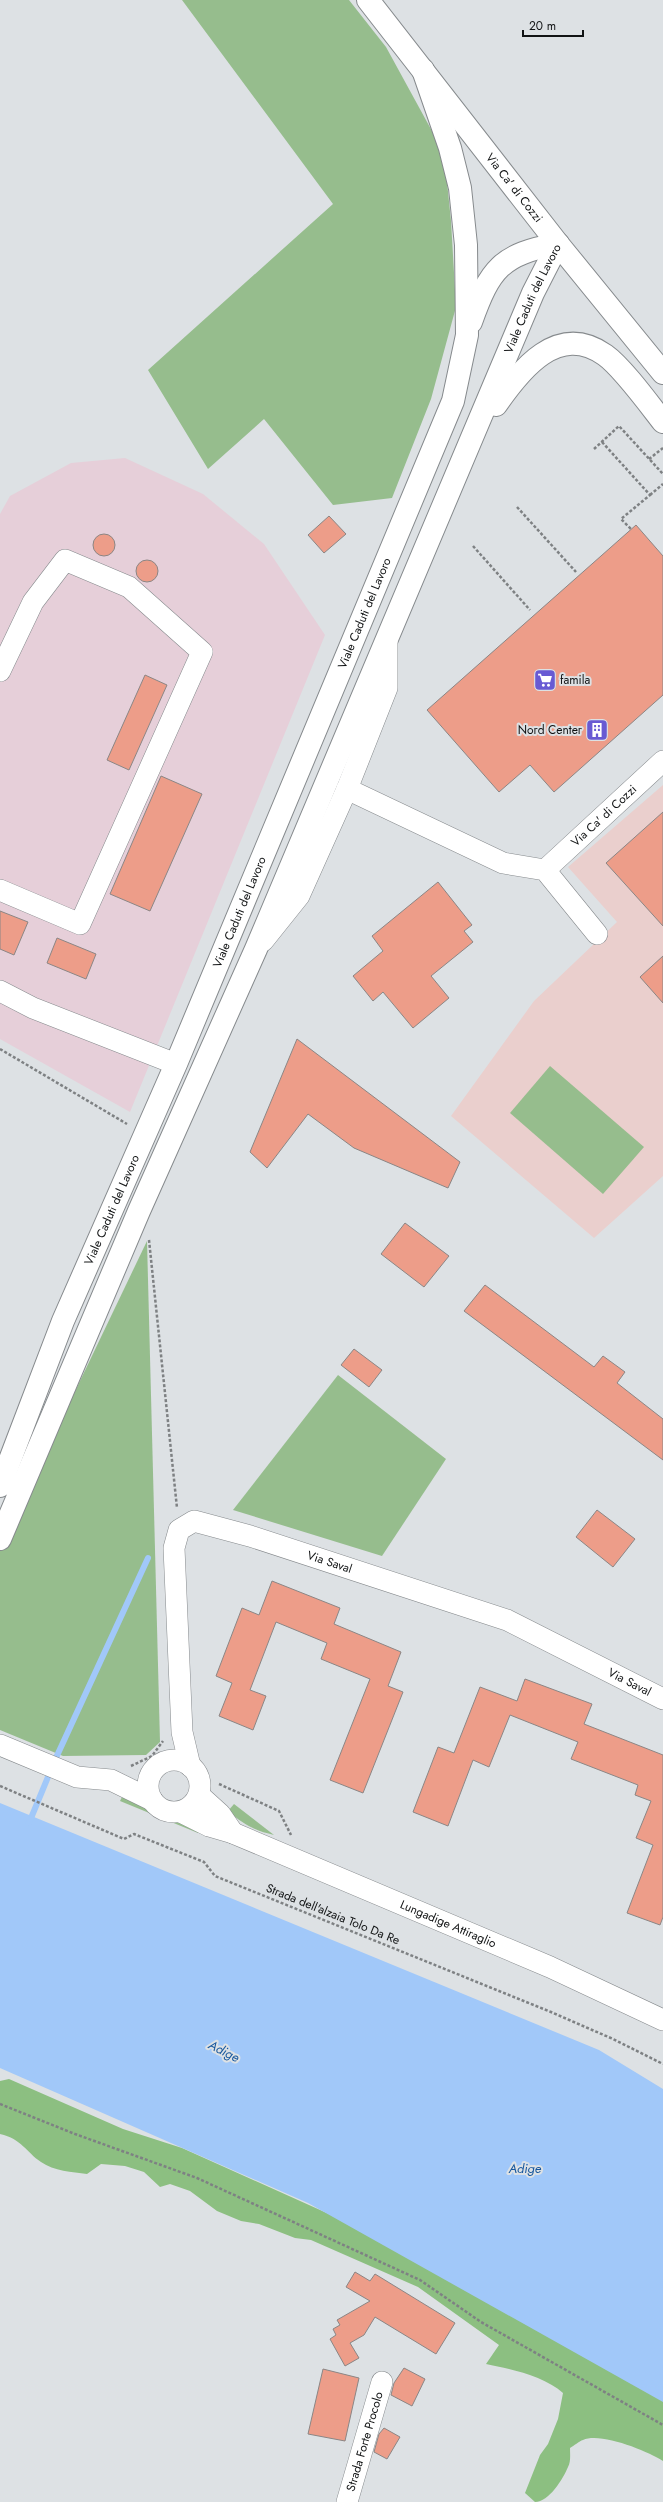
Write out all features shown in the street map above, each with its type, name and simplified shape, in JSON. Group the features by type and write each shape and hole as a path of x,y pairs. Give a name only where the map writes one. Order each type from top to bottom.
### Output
{"main road":[{"name":"Via Ca' di Cozzi","path":"368,0 558,244 663,373"},
{"name":"Viale Caduti del Lavoro","path":"423,70 450,148 460,188 466,245 467,335"},
{"name":"Viale Caduti del Lavoro","path":"0,1486 62,1321 176,1064 453,401 467,335 482,291 493,273 512,257 530,249 558,244"},
{"name":"Viale Caduti del Lavoro","path":"0,1539 140,1211 256,949 533,293 558,244"},
{"name":"Viale Caduti del Lavoro","path":"472,438 512,381 528,363 544,352 566,345 588,345 606,356 663,422"}],"street":[{"path":"0,671 33,602 65,560 129,587 202,652 80,924 0,890"},
{"name":"Viale Caduti del Lavoro","path":"256,949 299,896 346,789 387,688 387,637"},
{"name":"Via Ca' di Cozzi","path":"545,870 663,761"},
{"path":"346,789 503,863 545,870 598,934"},
{"path":"0,991 33,1008 176,1064"},
{"name":"Via Saval","path":"179,1530 194,1521 250,1536 507,1620 663,1699"},
{"path":"152,1800 148,1784 172,1766 182,1732 174,1548 179,1530"},
{"name":"Lungadige Attiraglio","path":"0,1745 77,1777 111,1780 172,1766"},
{"path":"172,1766 198,1777 200,1786 199,1795 192,1806 180,1812"},
{"name":"Lungadige Attiraglio","path":"111,1780 152,1800 164,1810 180,1812 209,1826 233,1833 550,1967 663,2020"},
{"path":"199,1795 220,1814 233,1833"},
{"name":"Strada Forte Procolo","path":"347,2502 382,2382"}],"path":[{"path":"594,449 619,426 663,474"},
{"path":"602,442 650,495"},
{"path":"650,459 663,448"},
{"path":"631,530 621,519 663,484"},
{"path":"518,508 576,572"},
{"path":"473,546 530,610"},
{"path":"0,1049 145,1134"},
{"path":"140,1211 151,1247 179,1530"},
{"path":"127,1766 141,1763 152,1756 166,1733 182,1732"},
{"name":"Strada dell'alzaia Tolo Da Re","path":"0,1786 124,1839 134,1834 204,1862 215,1876 551,2012 613,2039 663,2064"},
{"path":"0,2104 75,2134 197,2178 420,2280 481,2322 663,2425"}],"shaded area":[{"path":"125,458 203,494 264,544 325,635 130,1112 0,1039 0,514 10,496 71,463"},
{"path":"663,785 663,1176 594,1238 451,1116 534,1001 617,922 568,867"}],"green space":[{"path":"182,0 349,0 386,47 444,153 451,221 456,307 431,399 392,498 333,505 264,419 208,469 148,370 333,204"},
{"path":"550,1066 644,1147 603,1194 510,1113"},
{"path":"147,1241 160,1742 146,1755 63,1756 0,1730 0,1548"},
{"path":"338,1375 446,1459 382,1556 233,1510"},
{"path":"122,1797 143,1803 163,1816 180,1819 200,1828 198,1833 120,1801"},
{"path":"234,1804 274,1835 255,1829 234,1816 228,1811"},
{"path":"9,2079 123,2129 182,2148 369,2232 663,2380 663,2461 646,2452 612,2440 591,2438 583,2440 570,2448 569,2465 563,2478 555,2489 545,2498 535,2502 525,2493 540,2455 548,2444 558,2419 563,2393 546,2382 527,2374 486,2364 499,2345 418,2287 311,2240 295,2238 259,2224 241,2221 217,2211 190,2191 170,2184 160,2187 144,2172 125,2166 101,2164 87,2174 63,2171 46,2165 19,2142 0,2134 0,2081"}],"water":[{"name":"Adige","path":"0,1803 599,2050 663,2089 663,2402 308,2203 0,2068"}],"building":[{"path":"329,516 346,534 324,553 308,535"},
{"name":"famila","path":"636,525 663,556 663,695 554,792 530,765 499,792 427,710"},
{"path":"104,534 112,537 115,545 112,553 104,556 96,553 93,545 96,537"},
{"path":"147,560 155,563 158,571 155,579 147,582 139,579 136,571 139,563"},
{"path":"145,675 167,685 129,770 107,760"},
{"path":"161,776 202,794 150,911 110,894"},
{"path":"663,812 663,926 606,863"},
{"path":"438,882 472,925 464,931 473,942 431,976 449,998 413,1028 383,992 373,1001 353,976 383,951 372,936"},
{"path":"0,911 28,922 14,955 0,949"},
{"path":"57,938 96,954 86,979 47,963"},
{"path":"663,956 663,1003 640,977"},
{"path":"297,1039 460,1162 448,1188 354,1148 308,1114 267,1168 250,1152"},
{"path":"405,1223 449,1256 424,1287 381,1254"},
{"path":"485,1285 594,1367 603,1356 625,1372 617,1383 663,1419 663,1460 464,1311"},
{"path":"354,1349 382,1370 369,1387 341,1365"},
{"path":"597,1510 635,1539 613,1567 576,1537"},
{"path":"272,1581 340,1608 334,1624 401,1652 388,1686 403,1692 363,1793 330,1780 370,1679 321,1659 327,1643 276,1622 250,1690 266,1696 253,1730 219,1716 232,1683 216,1676 242,1608 259,1615"},
{"path":"525,1679 592,1704 584,1724 663,1755 663,1917 660,1925 627,1913 653,1845 636,1838 651,1801 635,1795 638,1785 571,1759 578,1742 510,1715 489,1767 473,1760 448,1826 413,1812 438,1747 454,1753 480,1687 517,1701"},
{"path":"355,2272 370,2281 375,2274 455,2323 436,2354 375,2317 364,2335 350,2343 359,2358 345,2366 330,2339 336,2335 333,2329 340,2325 337,2320 370,2301 346,2287"},
{"path":"404,2368 425,2379 412,2406 391,2395 394,2383"},
{"path":"323,2369 359,2378 345,2441 308,2434"},
{"path":"384,2428 400,2437 387,2459 374,2452 379,2434"}],"waterway":[{"path":"29,1823 55,1760 148,1558"}],"place":[{"name":"famila","path":"545,680"},
{"name":"Nord Center","path":"597,730"}]}
